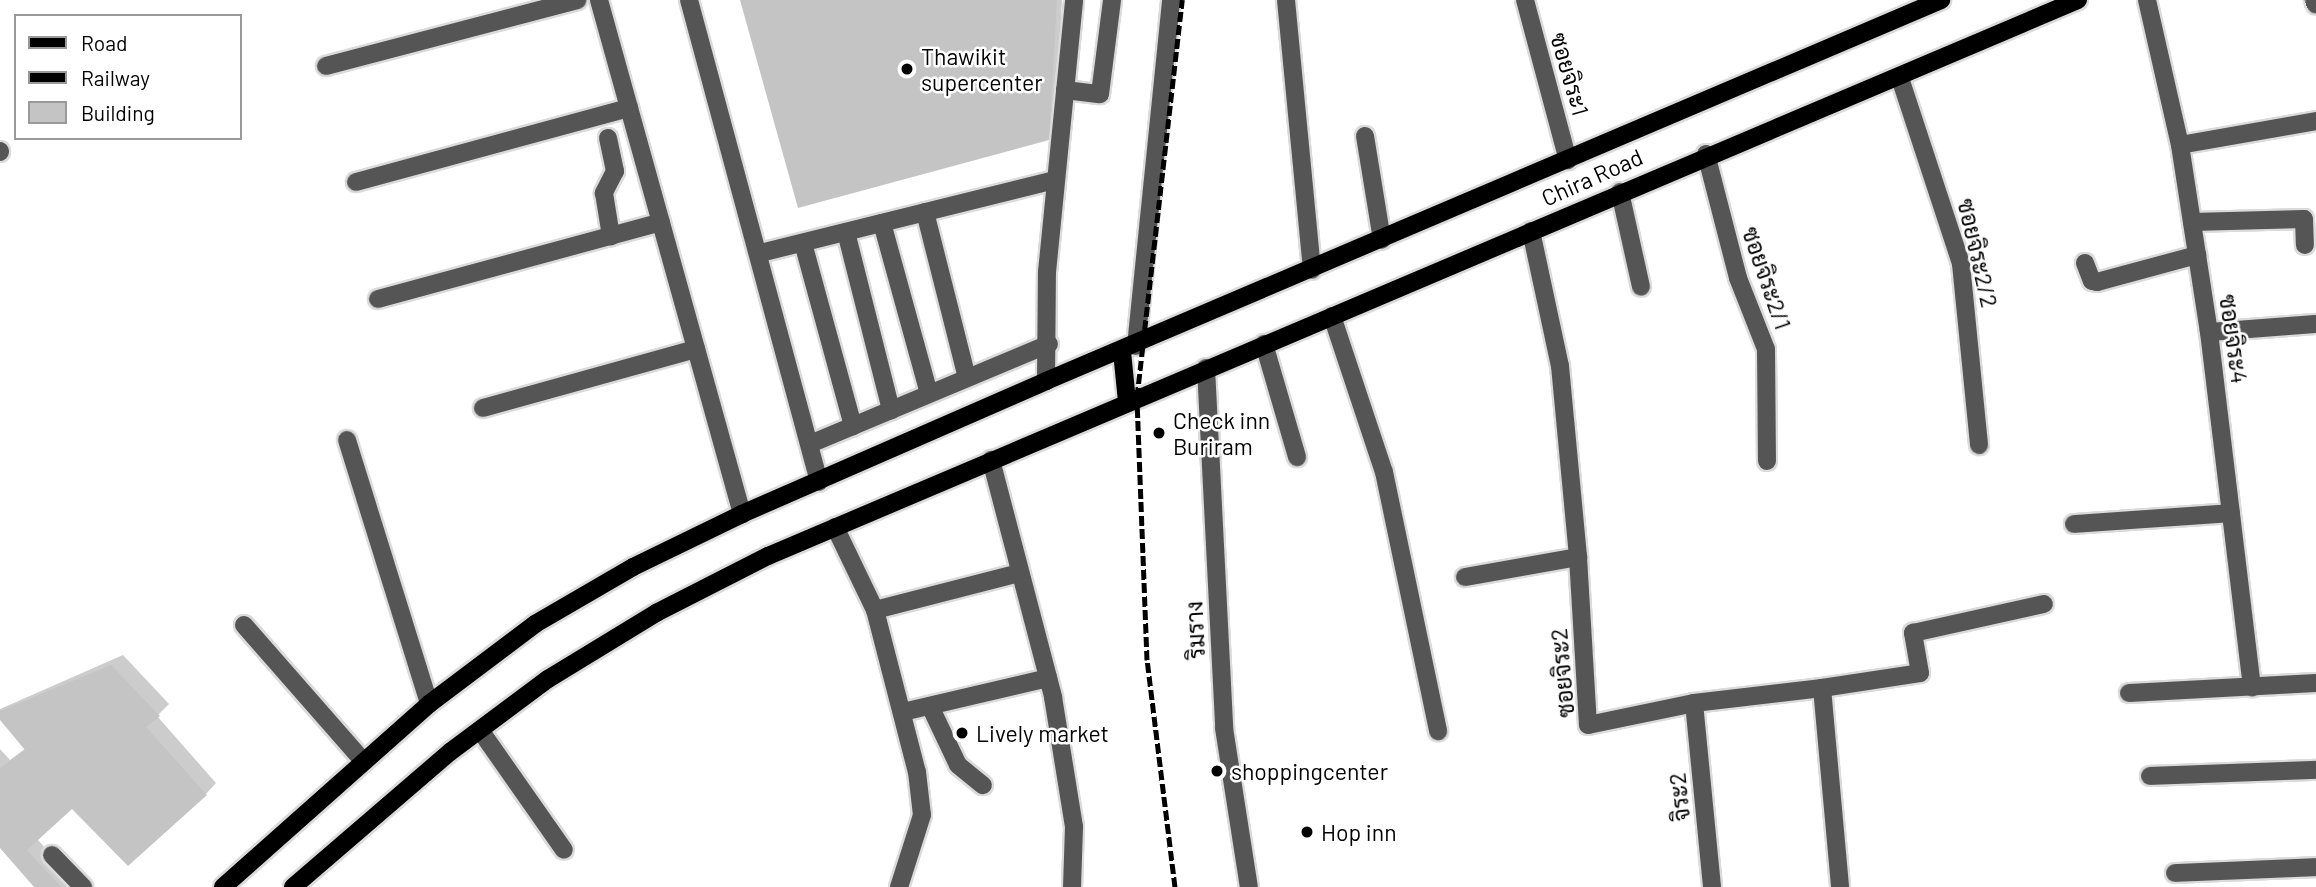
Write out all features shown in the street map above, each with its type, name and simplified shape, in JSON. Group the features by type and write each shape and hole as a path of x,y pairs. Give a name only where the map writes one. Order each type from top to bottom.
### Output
{"main road":[{"name":"Chira Road","path":"223,887 362,760 429,704 535,624 633,567 742,514 1046,382 1129,349 1941,0"},
{"name":"Chira Road","path":"293,887 480,730 548,679 656,613 835,527 1127,401 1332,316 1706,154 1900,78 2078,0"},
{"path":"1127,401 1129,349"}],"street":[{"path":"326,66 577,0"},
{"path":"599,0 742,514"},
{"path":"689,0 760,253 819,482"},
{"path":"1046,382 1049,344 1047,272 1074,0"},
{"path":"1065,90 1100,94 1112,0"},
{"path":"1129,349 1171,0"},
{"path":"1286,0 1312,270"},
{"name":"ซอยจิระ1","path":"1525,0 1569,160"},
{"name":"ซอยจิระ4","path":"2147,0 2180,145 2209,332 2252,687"},
{"path":"2314,0 2316,5"},
{"name":"ซอยจิระ2/2","path":"1900,78 1961,264 1979,446"},
{"path":"356,182 629,108"},
{"path":"2180,145 2316,121"},
{"path":"1365,136 1382,240"},
{"path":"608,138 615,170 604,193 611,236"},
{"name":"ซอยจิระ2/1","path":"1706,154 1738,278 1766,349 1767,461"},
{"path":"760,253 1055,180"},
{"path":"1620,192 1641,288"},
{"path":"925,212 967,378"},
{"path":"2192,222 2304,219 2305,245"},
{"path":"378,299 661,222"},
{"path":"882,223 929,394"},
{"name":"ซอยจิระ2","path":"1531,231 1560,366 1578,558 1588,726 1694,703 1920,673 1913,633 2044,604"},
{"path":"846,232 891,410"},
{"path":"803,243 853,426"},
{"path":"2085,263 2092,281 2097,282 2197,255"},
{"path":"1332,316 1384,472 1438,731"},
{"path":"2209,332 2316,324"},
{"path":"810,444 1049,344"},
{"path":"1264,344 1297,457"},
{"path":"483,408 696,349"},
{"name":"ริมราง","path":"1206,368 1224,729 1249,887"},
{"path":"347,440 429,704"},
{"path":"991,460 1048,678 1074,827 1072,887"},
{"path":"2074,524 2231,513"},
{"path":"835,527 875,610 903,712 922,815 899,887"},
{"path":"1465,577 1578,558"},
{"path":"875,610 1019,573"},
{"path":"244,625 362,760"},
{"path":"903,712 1048,678"},
{"path":"2129,693 2316,683"},
{"path":"1822,688 1840,887"},
{"name":"จิระ2","path":"1694,703 1712,887"},
{"path":"930,706 958,765 983,785"},
{"path":"480,730 564,850"},
{"path":"2150,776 2316,769"},
{"path":"52,855 83,887"},
{"path":"2175,873 2316,867"}],"building":[{"name":"Thawikit supercenter","path":"740,0 1057,0 1049,140 798,208"},
{"path":"111,665 160,716 146,727 207,795 128,866 72,809 27,850 61,887 34,887 0,848 0,768 25,750 0,720 0,711"}],"railway":[{"path":"1175,887 1147,660 1137,397 1182,0"}],"place":[{"name":"Thawikit supercenter","path":"907,69"},
{"name":"Check inn Buriram","path":"1159,433"},
{"name":"Lively market","path":"962,733"},
{"name":"shoppingcenter","path":"1217,771"},
{"name":"Hop inn","path":"1307,832"}]}
